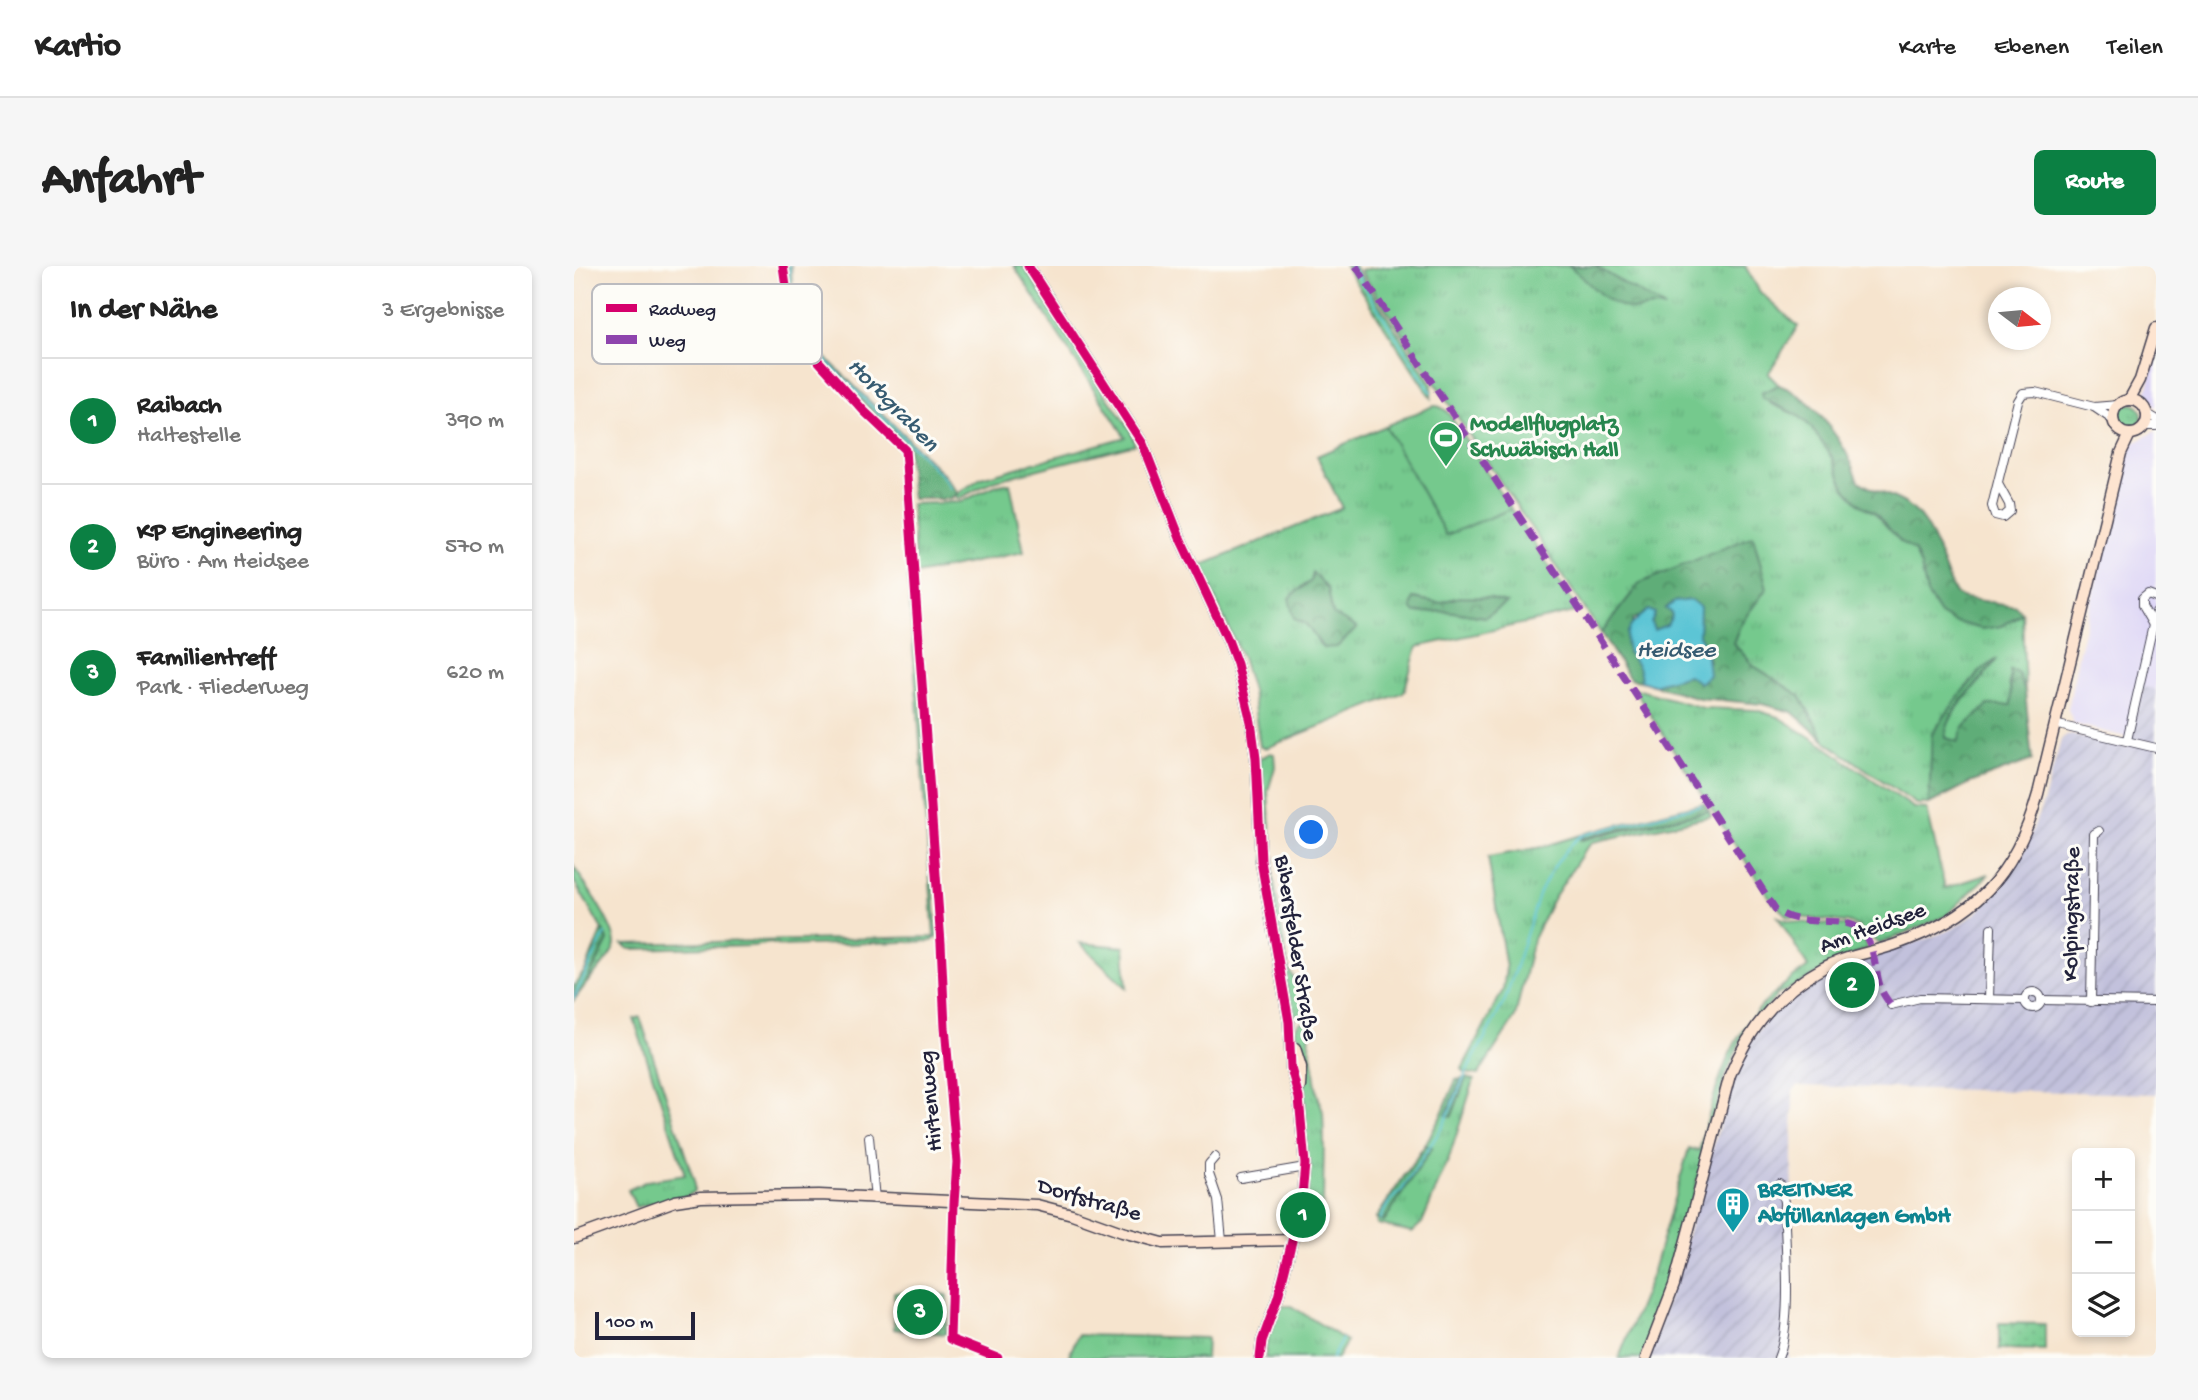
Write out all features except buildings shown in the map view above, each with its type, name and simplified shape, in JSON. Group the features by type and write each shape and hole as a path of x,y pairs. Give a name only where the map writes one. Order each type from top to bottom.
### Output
{"street":[{"name":"Bibersfelder Straße","path":"1028,266 1143,444 1168,511 1228,640 1237,664 1251,722 1261,862 1292,1039 1301,1067 1299,1098 1305,1167 1302,1196 1292,1240 1259,1358"},
{"path":"2134,401 2156,328"},
{"path":"1997,484 2018,401 2023,393 2035,392 2094,407 2134,401"},
{"path":"2134,401 2151,416 2144,426"},
{"path":"2118,405 2113,412 2121,428"},
{"path":"2094,407 2121,428 2156,426"},
{"name":"Am Heidsee","path":"1646,1358 1674,1285 1730,1075 1747,1038 1782,996 1811,975 1838,961 1936,929 1976,902 1993,885 2016,854 2033,814 2121,453 2121,428"},
{"path":"2153,625 2142,606 2142,599 2148,594 2156,597"},
{"path":"2127,740 2156,612"},
{"path":"2054,724 2156,748"},
{"name":"Kolpingstraße","path":"2091,1002 2094,834 2099,831"},
{"path":"1989,999 1991,928"},
{"name":"Hirtenweg","path":"943,995 957,1162 950,1339"},
{"name":"Kolpingstraße","path":"1891,1005 1920,998 2025,1000 2031,1007 2037,1006 2040,1000 2156,1002"},
{"path":"870,1137 875,1199"},
{"path":"1215,1157 1209,1164 1209,1174 1218,1200 1222,1241"},
{"path":"1241,1178 1305,1167"},
{"path":"1777,1358 1783,1346 1786,1325 1784,1202 1780,1184"},
{"name":"Dorfstraße","path":"574,1238 675,1201 701,1197 811,1195 1037,1205 1163,1243 1292,1240"}],"shaded area":[{"path":"2156,351 2156,409 2147,392"},
{"path":"2156,431 2156,690 2142,687 2130,738 2074,724 2068,709 2079,652 2128,454 2133,444"},
{"path":"2143,687 2156,690 2156,1094 1798,1086 1793,1091 1789,1358 1650,1358 1736,1070 1748,1045 1765,1021 1788,997 1838,965 1923,940 1952,929 1975,914 1993,896 2023,854 2044,800 2061,740 2072,735 2127,747"}],"green space":[{"path":"786,266 791,266 792,284 788,284"},
{"path":"1014,266 1024,266 1086,366 1130,430 1135,444 993,481 958,499 954,496 981,478 1125,437"},
{"path":"1345,266 1354,266 1432,385 1431,398"},
{"path":"1388,266 1570,266 1583,277 1661,306 1595,266 1745,266 1760,292 1798,326 1768,374 1779,385 1761,393 1771,404 1799,416 1810,426 1833,458 1845,488 1861,505 1875,513 1901,542 1914,550 1921,566 1927,594 2014,620 2022,613 2025,691 2018,673 2009,681 2012,705 1958,742 1946,738 1947,729 1957,709 1995,661 1981,671 1962,692 1932,734 1929,804 1916,804 1825,741 1800,696 1754,666 1733,643 1741,623 1767,588 1640,583 1601,633 1360,270"},
{"path":"1570,266 1595,266 1665,308 1622,307 1605,298"},
{"path":"822,354 944,475 958,494 952,499 912,499 907,447 822,360"},
{"path":"1779,385 1805,401 1828,425 1838,438 1859,481 1903,502 1918,515 1932,536 1956,594 1964,598 2016,606 2022,613 2002,626 1982,629 1952,621 1940,614 1927,594 1921,566 1914,550 1901,542 1875,513 1861,505 1845,488 1833,458 1810,426 1799,416 1762,398 1761,393"},
{"path":"2130,404 2139,407 2142,416 2139,425 2130,428 2121,425 2118,416 2121,407"},
{"name":"Modellflugplatz Schwäbisch Hall","path":"1433,406 1443,409 1451,416 1511,509 1446,535 1385,426"},
{"path":"1385,426 1446,535 1511,509 1579,611 1417,647 1404,692 1266,748 1260,747 1252,691 1242,657 1200,566 1342,508 1317,456","holes":["1313,574 1327,593 1332,609 1323,648 1306,624 1301,587 1312,581","1459,597 1488,598 1506,604 1485,617 1447,611 1416,613 1413,598 1439,603"]},
{"path":"1010,483 1024,552 916,574 911,504 961,502 994,486"},
{"path":"1753,536 1767,588 1741,623 1733,643 1754,666 1800,696 1825,741 1792,712 1762,704 1699,698 1653,685 1688,675 1709,662 1699,635 1700,607 1692,600 1674,602 1666,608 1672,616 1667,625 1654,630 1651,623 1655,613 1649,610 1633,620 1628,652 1641,667 1641,681 1630,679 1601,633 1640,583"},
{"path":"906,546 910,546 937,937 932,941 780,946 771,943 752,946 630,949 623,944 934,937"},
{"path":"1313,573 1328,589 1333,614 1357,628 1337,647 1323,648 1306,624 1294,618 1289,598 1311,581"},
{"path":"1459,597 1488,598 1506,603 1485,617 1447,611 1415,613 1411,608 1413,598 1439,603"},
{"path":"1997,659 1957,708 1947,728 1946,738 1958,742 1963,728 1988,705 2011,705 2010,670 2018,673 2025,691 2032,760 1970,783 1929,804 1932,734 1962,692 1981,671"},
{"path":"1633,688 1703,708 1756,710 1778,717 1914,808 1927,809 1945,888 1989,874 1946,916 1879,944 1858,926 1847,922 1787,916 1771,900"},
{"path":"1270,753 1274,754 1275,767 1268,791 1273,875 1288,968 1308,1001 1310,1010 1308,1016 1298,1018 1292,1014 1268,895 1259,759"},
{"path":"1704,803 1709,811 1580,840 1587,833"},
{"path":"1709,811 1711,816 1593,842 1585,850 1553,899 1533,939 1515,1017 1478,1075 1465,1073 1462,1069 1503,990 1506,968 1488,857 1542,847 1587,833 1582,840"},
{"path":"574,867 605,916 615,944 608,959 586,984 608,940 574,881"},
{"path":"1778,917 1797,922 1848,926 1859,933 1867,948 1777,995 1743,1036 1725,1076 1671,1278 1642,1358 1619,1358 1652,1274 1689,1148 1699,1151 1723,1069 1733,1047 1762,1006 1782,986 1808,967"},
{"path":"602,929 608,940 586,984 574,1000 574,986 586,969"},
{"path":"1080,943 1124,947 1127,988"},
{"path":"640,1017 694,1181 694,1191 688,1196 636,1207 628,1190 647,1181 685,1175 634,1019"},
{"path":"1312,1019 1309,1041 1323,1112 1323,1204 1305,1200 1304,1068 1294,1029 1299,1023"},
{"path":"1466,1078 1474,1080 1449,1158 1422,1223 1412,1232 1377,1224 1376,1218 1383,1221 1432,1147 1425,1145 1456,1080 1461,1079 1446,1115 1452,1116"},
{"path":"1466,1078 1451,1117 1446,1115 1461,1079"},
{"path":"1425,1145 1432,1148 1384,1221 1376,1218"},
{"path":"894,1292 947,1295 946,1334 894,1329"},
{"path":"1281,1306 1291,1306 1347,1341 1337,1358 1265,1358 1269,1331"},
{"path":"1999,1323 2045,1324 2045,1350 1999,1349"},
{"path":"1078,1335 1207,1338 1206,1358 1068,1358"}],"water":[{"name":"Heidsee","path":"1691,600 1700,607 1699,635 1706,648 1709,675 1700,683 1688,675 1653,685 1641,681 1626,644 1631,627 1649,610 1655,613 1651,623 1654,630 1667,625 1672,616 1666,609 1674,602"}],"waterway":[{"name":"Horbgraben","path":"789,266 790,284"},
{"path":"1351,266 1431,392"},
{"name":"Horbgraben","path":"822,357 942,476 950,488"},
{"path":"1380,1219 1443,1126 1468,1069 1505,1000 1539,895 1564,853 1583,835 1701,805"},
{"path":"574,998 605,934"},
{"path":"1332,1358 1342,1339"}],"marked path":[{"path":"1356,266 1776,910 1797,919 1842,923 1860,930 1869,942 1879,984 1891,1005"}],"cycle path":[{"path":"783,266 786,284"},
{"path":"1028,266 1143,444 1180,538 1228,640 1237,664 1251,722 1256,758 1261,861 1289,1022 1291,1068 1299,1098 1305,1164 1295,1229 1278,1297 1262,1341 1260,1358"},
{"path":"821,364 864,411 905,450 945,1027 957,1162 950,1339 998,1358"}],"place":[{"name":"Modellflugplatz Schwäbisch Hall","path":"1446,468"},
{"name":"KP Engineering","path":"1852,985"},
{"name":"Raibach","path":"1303,1215"},
{"name":"BREITNER Abfüllanlagen GmbH","path":"1733,1234"},
{"name":"Familientreff","path":"920,1312"}]}
